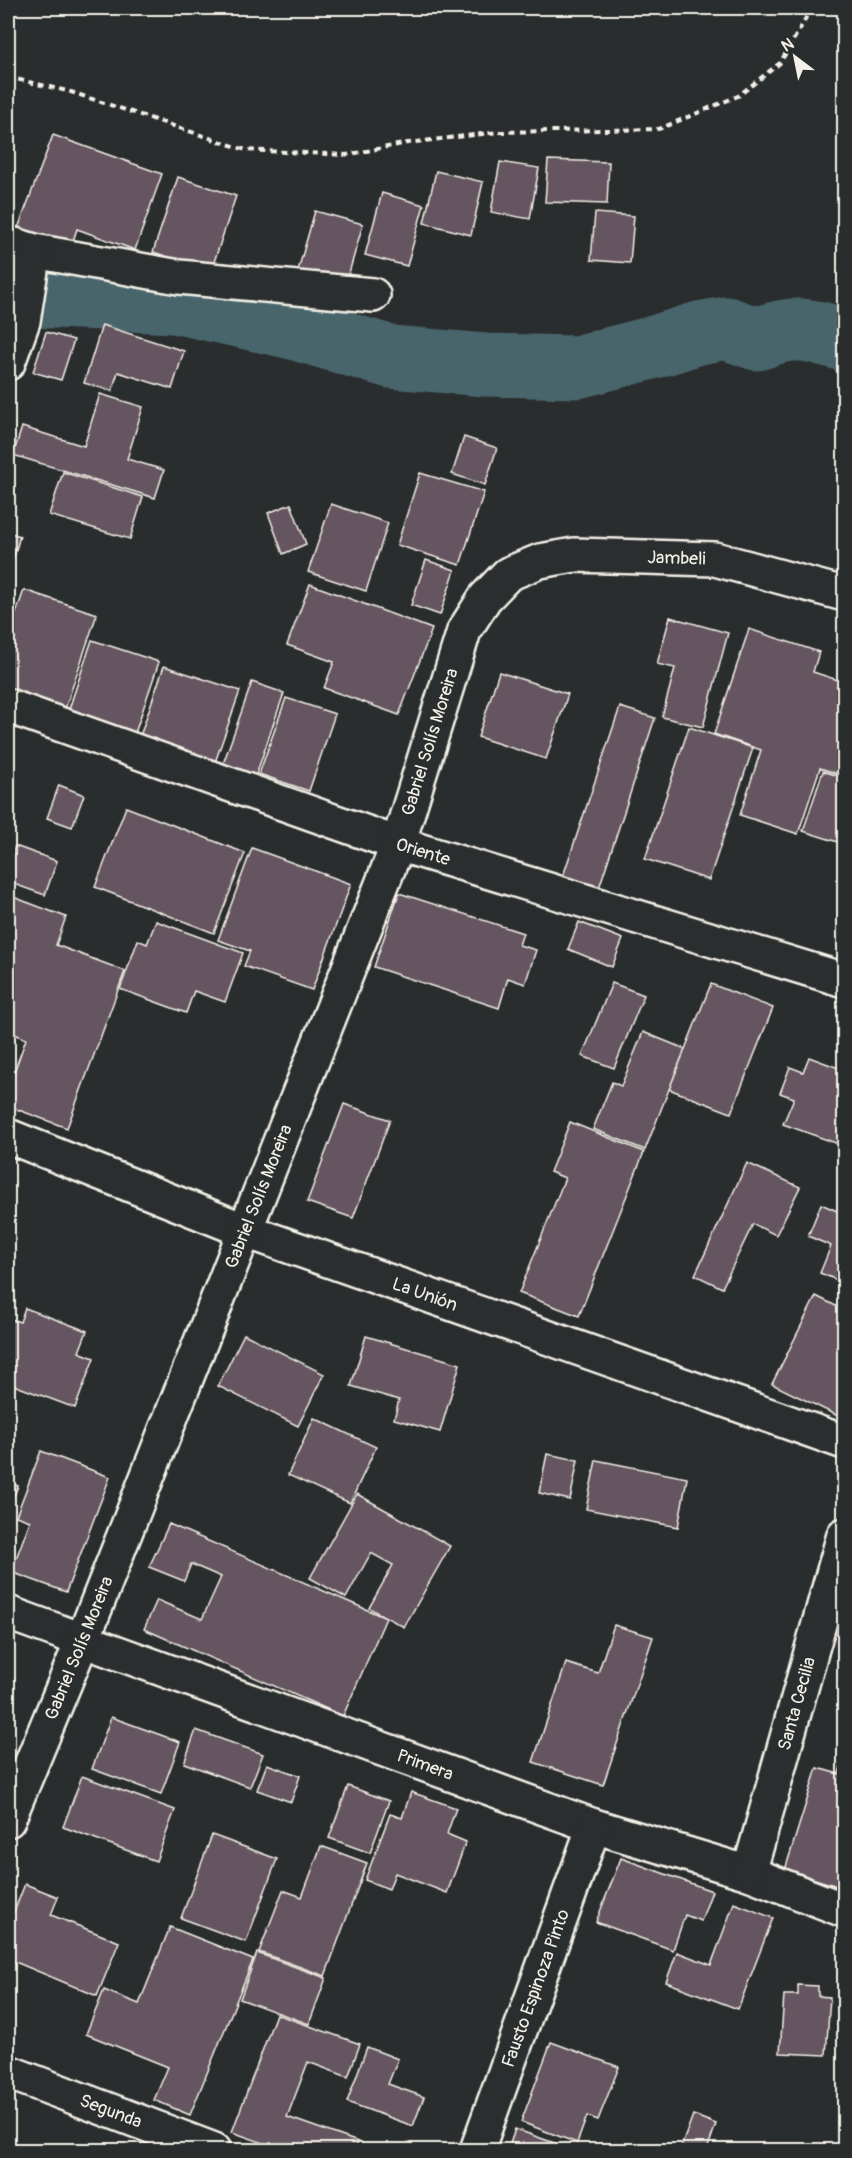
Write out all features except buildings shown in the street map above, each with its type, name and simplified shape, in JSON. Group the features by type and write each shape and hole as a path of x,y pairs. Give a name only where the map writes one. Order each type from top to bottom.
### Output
{"street":[{"path":"8,363 23,321 24,257 179,278 374,295"},
{"name":"Jambeli","path":"508,574 540,561 574,555 715,559 844,594"},
{"name":"Gabriel Solís Moreira","path":"8,1820 83,1639 398,844 465,631 485,598 508,574"},
{"name":"Oriente","path":"8,706 398,844 844,980"},
{"name":"La Unión","path":"8,1136 246,1231 844,1442"},
{"name":"Santa Cecilia","path":"749,1873 844,1535"},
{"name":"Primera","path":"8,1613 594,1826 749,1873 844,1910"},
{"name":"Fausto Espinoza Pinto","path":"477,2151 594,1826"},
{"name":"Segunda","path":"8,2072 214,2151"}],"path":[{"path":"8,77 71,93 246,150 346,155 408,143 499,132 659,129 738,96 780,63 805,20 809,8"}],"waterway":[{"path":"8,295 175,302 293,328 391,357 485,365 577,367 699,333 726,328 757,339 782,331 801,330 844,340"}]}
